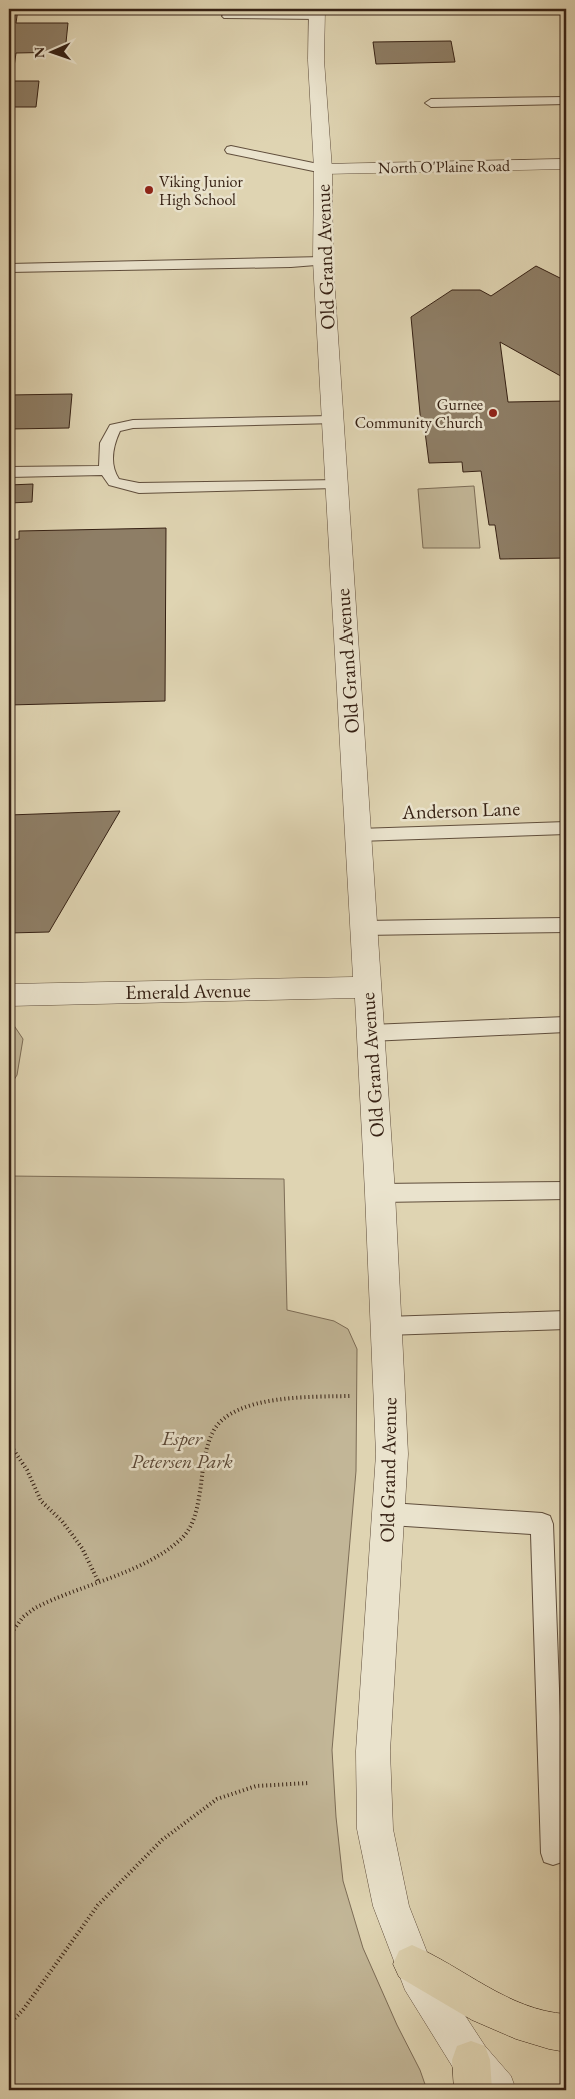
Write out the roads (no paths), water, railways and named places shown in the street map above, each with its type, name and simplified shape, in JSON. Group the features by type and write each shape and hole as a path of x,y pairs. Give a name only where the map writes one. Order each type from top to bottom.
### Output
{"main road":[{"path":"412,1964 451,1988 505,2016 557,2033 566,2033"}],"street":[{"name":"Old Grand Avenue","path":"317,12 316,60 323,169 323,261 331,420 380,1193 392,1454 390,1514 373,1751 375,1830 391,1906 418,1977 472,2075 497,2090"},
{"name":"North O'Plaine Road","path":"323,169 566,164"},
{"name":"Emerald Avenue","path":"9,995 367,987"}],"lane":[{"path":"228,16 317,12"},
{"path":"431,103 566,100"},
{"path":"231,150 323,169"},
{"path":"9,268 323,261"},
{"path":"331,420 132,424 115,428 107,443 106,470 114,482 139,488 336,483"},
{"path":"9,472 106,470"},
{"name":"Anderson Lane","path":"358,835 566,828"},
{"path":"363,928 566,925"},
{"path":"370,1033 566,1024"},
{"path":"380,1193 566,1190"},
{"path":"386,1326 566,1320"},
{"path":"390,1514 542,1524 553,1853"}],"place":[{"name":"Viking Junior High School","path":"149,190"},
{"name":"Gurnee Community Church","path":"493,413"}],"park label":[{"name":"Esper Petersen Park","path":"182,1450"}]}
